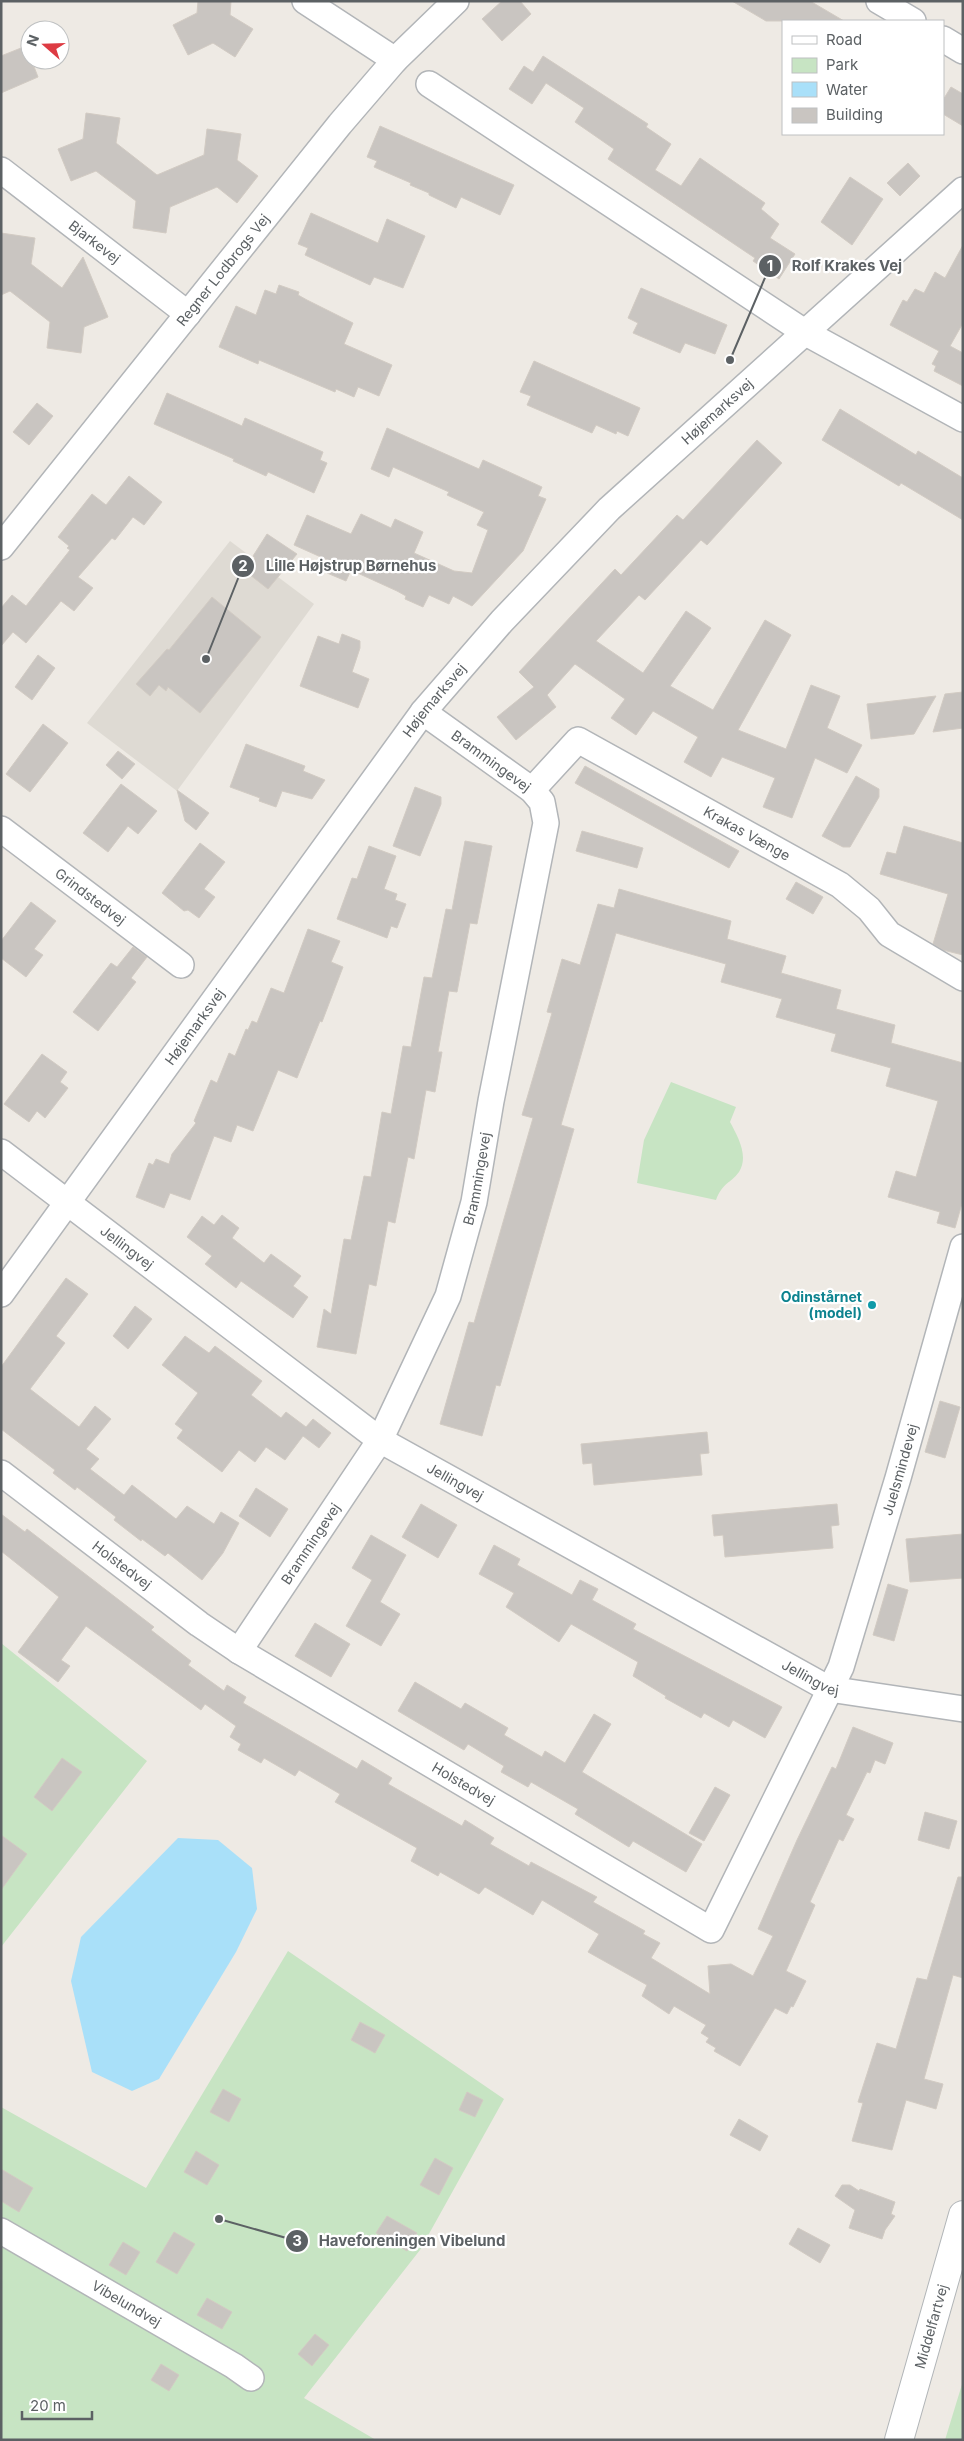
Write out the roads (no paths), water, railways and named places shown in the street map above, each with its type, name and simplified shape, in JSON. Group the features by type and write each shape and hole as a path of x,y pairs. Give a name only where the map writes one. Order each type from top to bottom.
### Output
{"main road":[{"name":"Middelfartvej","path":"899,2440 963,2215"}],"street":[{"path":"305,1 394,60"},
{"name":"Regner Lodbrogs Vej","path":"1,547 340,124 394,60 456,1"},
{"path":"879,1 911,20"},
{"path":"944,40 963,51"},
{"path":"429,84 806,333 963,418"},
{"name":"Bjarkevej","path":"1,170 188,314"},
{"name":"Højemarksvej","path":"1,1294 423,712 502,621 603,515 963,190"},
{"name":"Brammingevej","path":"239,1651 380,1440 448,1296 474,1202 493,1091 546,823 542,802 532,790 423,712"},
{"name":"Krakas Vænge","path":"532,790 578,740 840,885 869,909 889,934 963,978"},
{"name":"Grindstedvej","path":"1,829 181,965"},
{"name":"Jellingvej","path":"1,1152 380,1440 829,1690 963,1709"},
{"name":"Juelsmindevej","path":"829,1690 841,1667 963,1247"},
{"name":"Holstedvej","path":"1,1473 199,1624 239,1651 711,1930 829,1690"},
{"name":"Vibelundvej","path":"1,2231 234,2366 251,2378"}],"water":[{"path":"178,1838 218,1840 252,1868 257,1909 236,1952 159,2079 132,2091 92,2072 71,1981 81,1937"}],"place":[{"name":"Rolf Krakes Vej","path":"730,360"},
{"name":"Lille Højstrup Børnehus","path":"206,659"},
{"name":"Odinstårnet (model)","path":"872,1305"},
{"name":"Haveforeningen Vibelund","path":"219,2219"}]}
